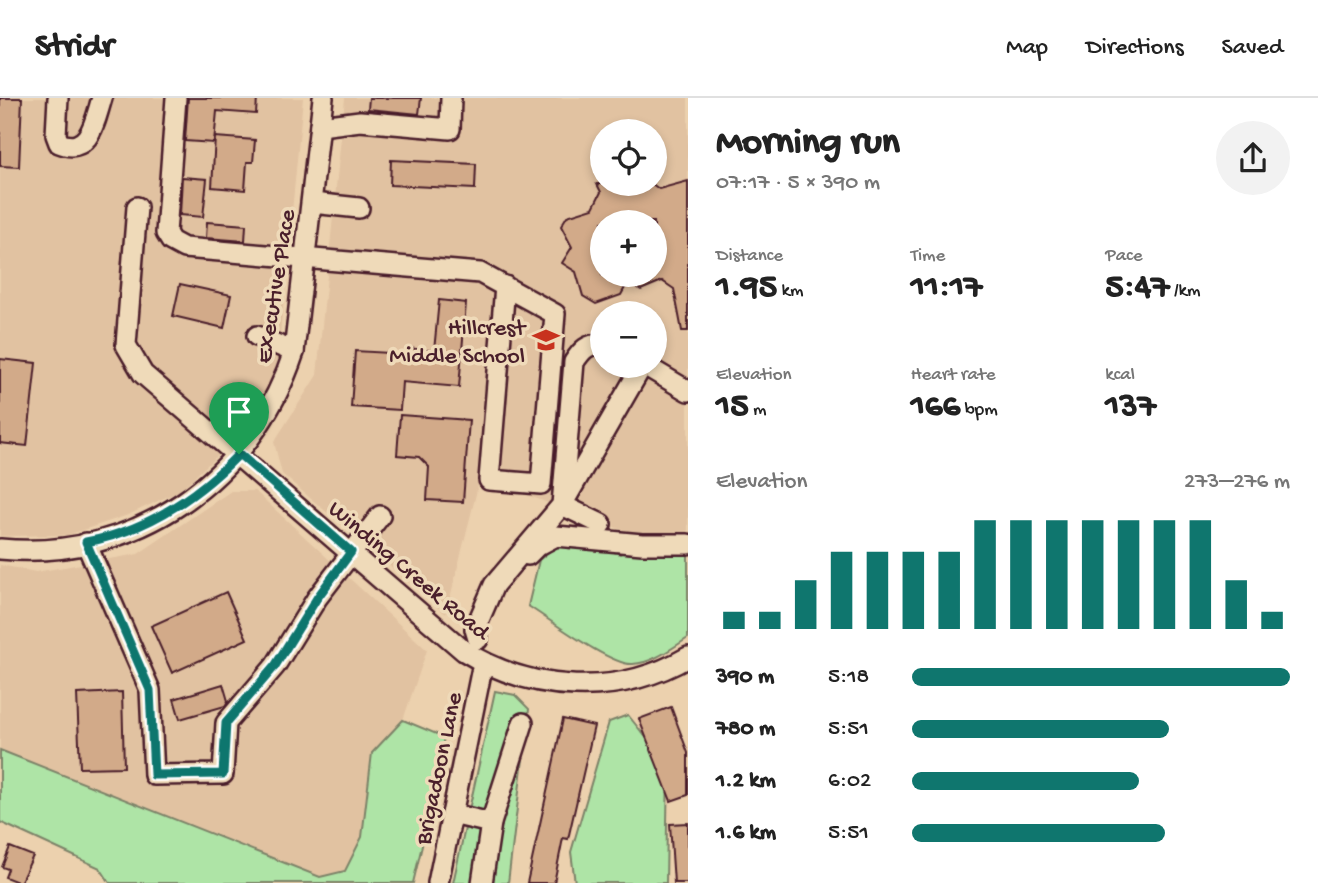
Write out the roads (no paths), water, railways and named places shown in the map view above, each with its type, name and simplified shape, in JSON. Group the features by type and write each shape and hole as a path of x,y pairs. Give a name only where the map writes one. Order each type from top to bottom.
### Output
{"street":[{"path":"58,98 57,135 59,143 67,146 77,146 87,139 102,98"},
{"path":"176,98 166,233 171,240 184,248 480,273 505,286 555,314 541,484 489,480 505,286"},
{"name":"Executive Place","path":"0,549 53,549 126,532 192,498 239,454 275,402 294,352 323,98"},
{"path":"320,126 338,126 360,121 450,129 451,98"},
{"path":"312,203 359,208"},
{"name":"Winding Creek Road","path":"137,207 126,345 143,374 351,552 477,652 543,682 575,686 607,685 638,679 687,661"},
{"path":"257,336 294,352"},
{"path":"590,345 582,349 574,362 562,505 601,524"},
{"name":"Brigadoon Lane","path":"438,883 452,814 477,652 475,629 494,585 562,505 637,378"},
{"path":"665,378 688,391"},
{"path":"86,542 150,690 154,775 223,774 226,723 275,666 317,598 380,516"},
{"path":"477,652 515,570 537,546 556,536 642,544 688,544"},
{"path":"482,883 491,822 523,723"},
{"path":"452,814 491,822"}],"place":[{"name":"Hillcrest Middle School","path":"546,340"}]}
